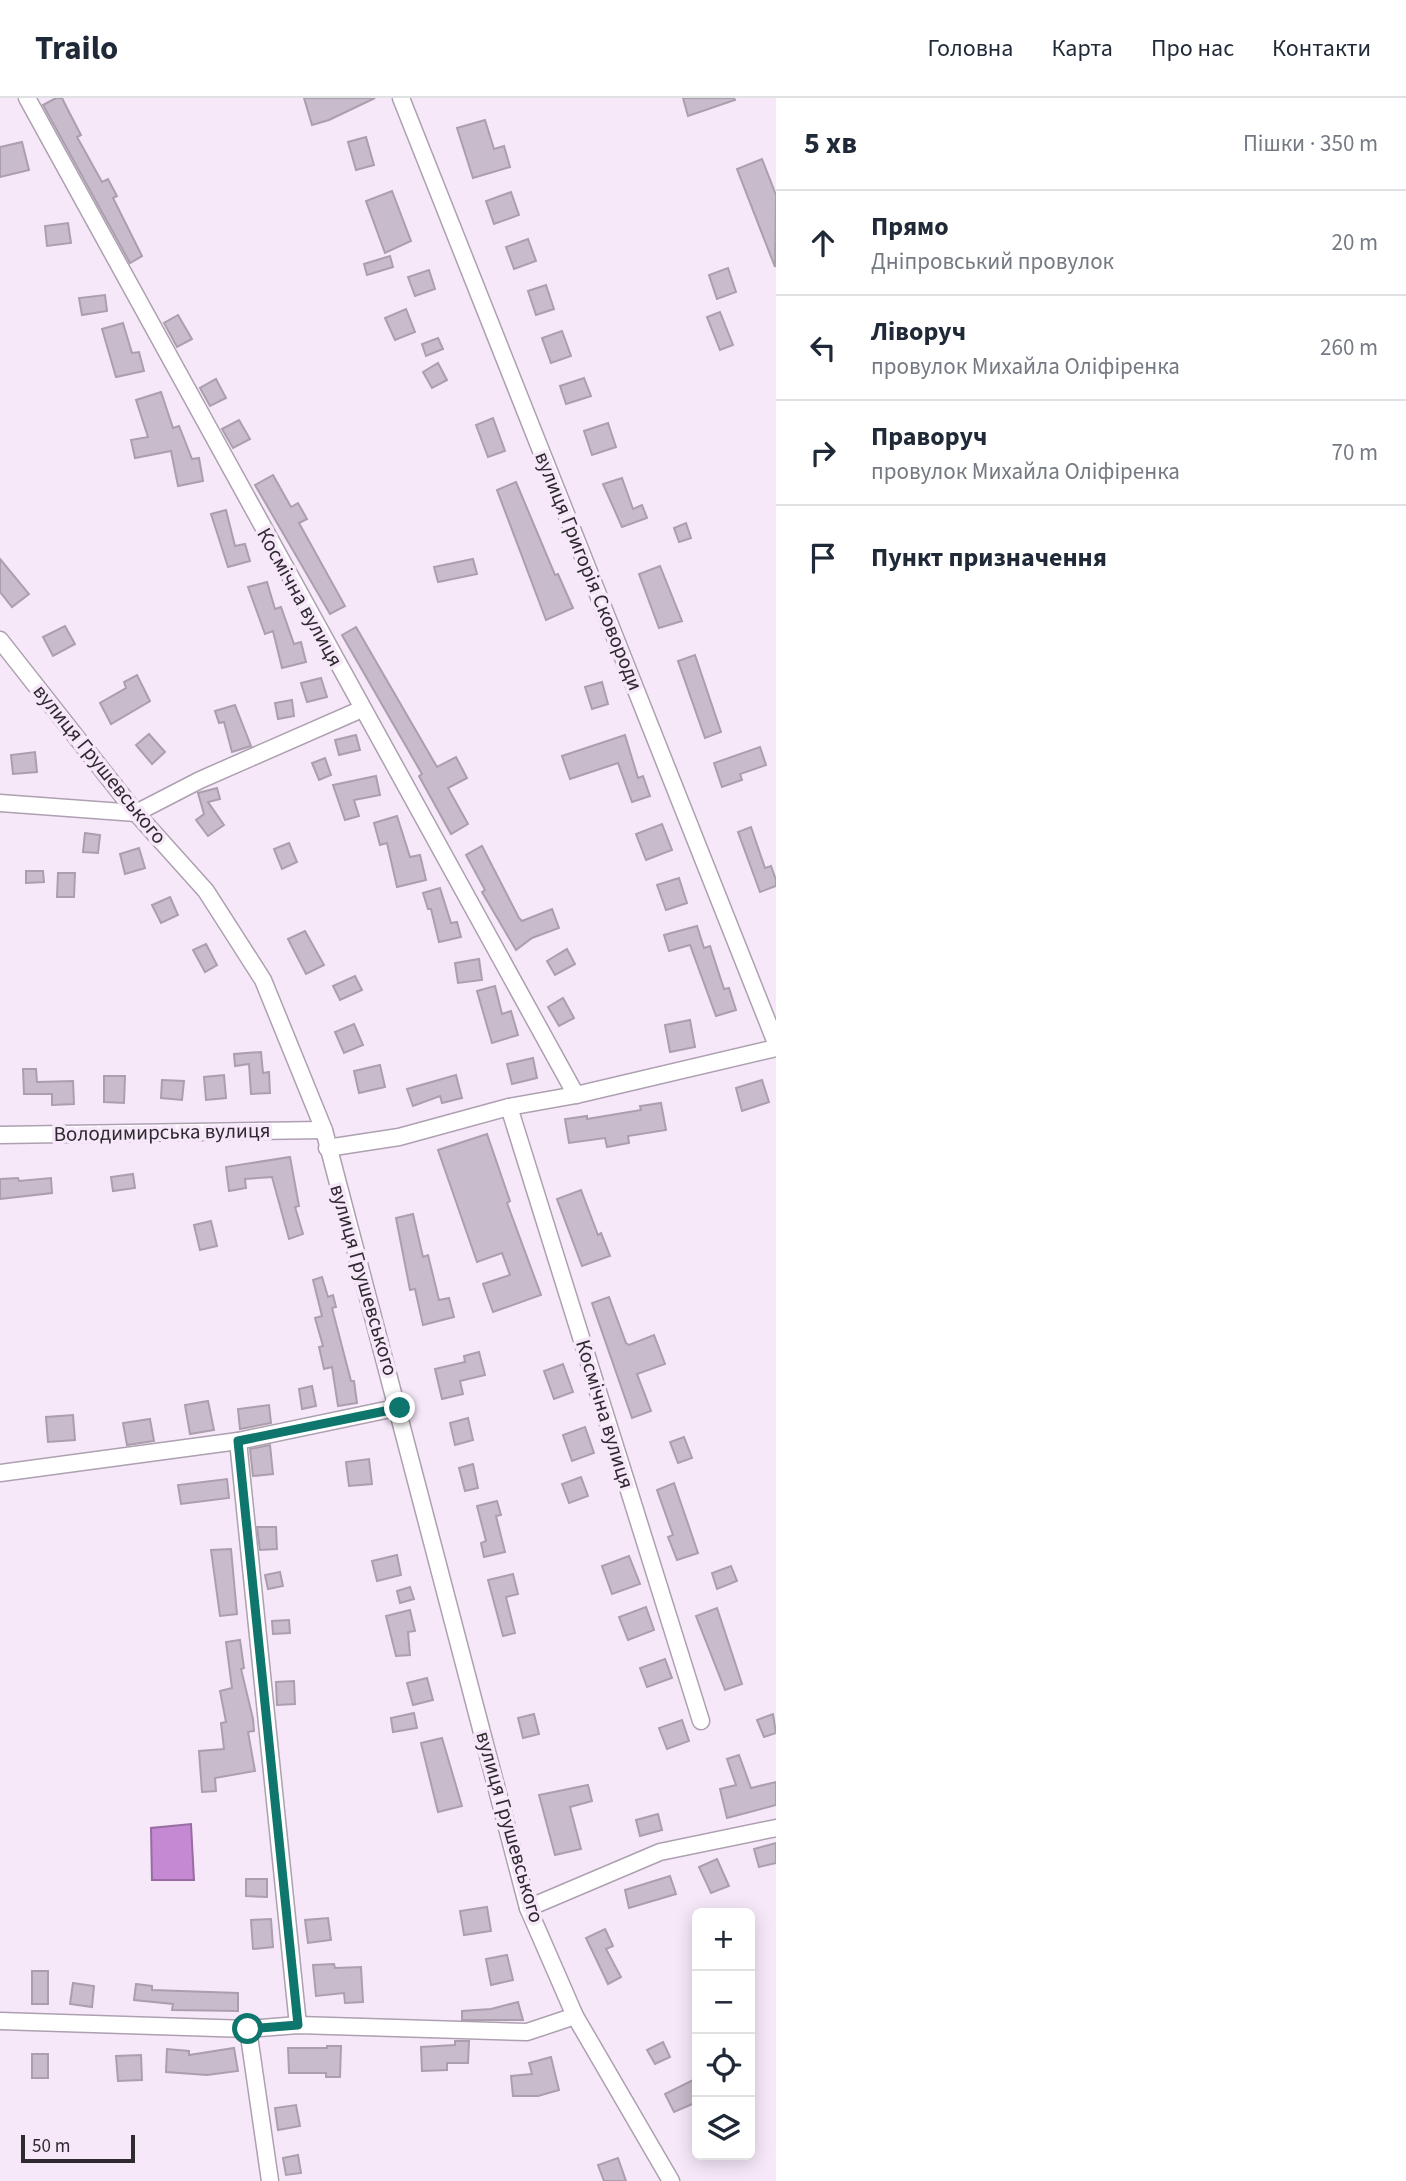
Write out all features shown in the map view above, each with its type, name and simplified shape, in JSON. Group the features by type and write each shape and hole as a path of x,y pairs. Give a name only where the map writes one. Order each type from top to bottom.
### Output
{"street":[{"name":"Космічна вулиця","path":"27,98 362,709 469,896 576,1095"},
{"name":"вулиця Григорія Сковороди","path":"401,98 776,1046"},
{"name":"вулиця Грушевського","path":"0,640 136,813 206,891 262,980 324,1130 400,1408 528,1908 575,2016 671,2181"},
{"path":"0,803 136,813 200,780 362,709"},
{"path":"327,1148 399,1137 509,1107 576,1095 776,1046"},
{"name":"Космічна вулиця","path":"509,1107 701,1721"},
{"name":"Володимирська вулиця","path":"0,1135 324,1130"},
{"path":"0,1473 238,1441 400,1408"},
{"path":"238,1441 298,2025"},
{"path":"528,1908 660,1852 776,1828"},
{"path":"0,2021 248,2029 298,2025 527,2032 575,2016"},
{"path":"248,2029 270,2181"}],"shaded area":[{"path":"191,1824 194,1880 152,1880 151,1828"}],"building":[{"path":"62,98 81,135 77,137 102,182 108,179 117,196 113,198 142,256 130,263 43,105"},
{"path":"304,98 375,98 329,120 312,125"},
{"path":"683,98 734,98 735,100 688,116"},
{"path":"485,120 494,149 504,146 510,167 473,178 457,128"},
{"path":"366,137 374,165 356,170 348,142"},
{"path":"22,142 29,170 0,177 0,147"},
{"path":"762,159 776,195 775,267 737,169"},
{"path":"392,191 411,241 385,253 366,201"},
{"path":"511,192 519,215 494,224 486,201"},
{"path":"68,223 71,243 47,246 45,226"},
{"path":"528,239 536,261 514,269 506,247"},
{"path":"390,256 393,267 367,275 364,264"},
{"path":"728,268 736,292 717,299 709,275"},
{"path":"429,270 435,289 415,296 408,277"},
{"path":"546,285 554,309 536,315 528,291"},
{"path":"105,295 107,311 82,315 79,298"},
{"path":"406,309 415,332 395,340 385,318"},
{"path":"720,312 733,345 720,350 707,317"},
{"path":"178,315 192,339 177,347 164,323"},
{"path":"123,323 132,353 139,352 144,371 116,377 102,329"},
{"path":"562,331 571,356 551,363 542,338"},
{"path":"438,338 443,349 426,356 422,344"},
{"path":"438,363 447,380 432,388 423,372"},
{"path":"584,378 591,396 566,404 560,386"},
{"path":"216,379 226,398 210,406 200,388"},
{"path":"161,392 173,428 179,426 192,459 199,458 203,481 178,486 171,451 135,458 131,440 148,437 136,400"},
{"path":"493,418 505,451 488,457 476,425"},
{"path":"239,420 250,439 233,448 222,429"},
{"path":"608,423 616,447 592,455 584,431"},
{"path":"273,475 291,507 298,503 307,519 299,523 345,606 330,614 255,485"},
{"path":"622,478 633,509 642,505 647,518 622,527 603,484"},
{"path":"516,482 555,575 558,574 573,608 546,620 497,490"},
{"path":"226,510 235,546 245,544 250,561 228,567 211,514"},
{"path":"686,523 691,538 679,542 674,528"},
{"path":"0,559 29,594 12,607 0,592"},
{"path":"473,559 477,574 438,582 434,567"},
{"path":"660,566 682,621 659,628 639,574"},
{"path":"267,582 275,609 281,607 294,644 301,642 306,662 282,668 273,631 265,634 248,587"},
{"path":"65,626 75,644 53,656 43,637"},
{"path":"356,627 437,767 456,757 467,778 448,788 468,824 451,834 419,776 422,774 342,635"},
{"path":"695,655 721,732 705,738 678,661"},
{"path":"137,675 150,701 111,724 100,703 126,688 124,682"},
{"path":"321,678 327,697 307,702 301,683"},
{"path":"602,682 608,704 592,709 585,687"},
{"path":"292,700 294,716 278,719 275,703"},
{"path":"235,705 251,746 232,752 224,722 219,723 215,711"},
{"path":"149,734 165,752 152,764 136,745"},
{"path":"356,735 360,750 339,755 335,740"},
{"path":"625,735 638,778 643,776 650,796 632,802 618,763 570,779 562,756"},
{"path":"760,747 766,765 740,774 742,780 722,787 714,763"},
{"path":"35,752 37,772 13,774 11,755"},
{"path":"325,758 331,775 319,780 312,763"},
{"path":"376,776 380,795 354,800 359,816 345,820 333,785"},
{"path":"217,788 220,799 208,802 224,825 208,836 196,820 204,814 198,793"},
{"path":"397,816 410,857 420,855 426,880 397,887 387,843 380,845 374,823"},
{"path":"662,824 672,850 646,860 636,834"},
{"path":"751,827 765,868 771,866 776,880 776,886 760,892 738,832"},
{"path":"85,833 100,835 98,853 83,852"},
{"path":"289,843 297,862 282,869 274,849"},
{"path":"482,846 519,918 522,921 552,909 559,928 532,938 516,950 482,892 485,890 466,855"},
{"path":"139,848 145,868 125,874 120,854"},
{"path":"26,871 43,871 44,882 26,883"},
{"path":"58,873 75,873 74,897 57,897"},
{"path":"679,878 687,903 666,910 657,885"},
{"path":"440,888 451,923 457,922 461,937 439,942 431,909 428,909 423,893"},
{"path":"170,897 178,915 161,923 152,905"},
{"path":"697,926 704,948 710,946 724,989 729,988 736,1010 716,1016 690,945 669,951 664,935"},
{"path":"305,931 324,965 306,974 288,939"},
{"path":"206,944 217,965 205,972 193,950"},
{"path":"567,949 575,964 555,975 547,961"},
{"path":"479,959 482,980 458,983 455,963"},
{"path":"355,976 362,990 340,1000 333,986"},
{"path":"495,986 502,1014 511,1011 518,1035 492,1043 477,991"},
{"path":"563,998 574,1018 559,1026 548,1007"},
{"path":"690,1020 695,1047 670,1052 665,1025"},
{"path":"354,1024 363,1045 344,1053 335,1032"},
{"path":"261,1052 263,1073 269,1072 270,1093 251,1094 249,1064 235,1066 234,1054"},
{"path":"533,1058 537,1078 512,1084 507,1064"},
{"path":"380,1065 385,1087 359,1093 354,1071"},
{"path":"23,1069 36,1069 37,1082 73,1081 74,1104 52,1105 52,1094 24,1094"},
{"path":"224,1075 226,1098 206,1100 204,1077"},
{"path":"456,1075 462,1098 442,1103 440,1096 413,1106 407,1089"},
{"path":"104,1076 125,1076 124,1103 104,1102"},
{"path":"162,1080 184,1081 182,1100 161,1098"},
{"path":"762,1080 769,1102 742,1111 736,1088"},
{"path":"661,1103 666,1130 628,1136 629,1143 607,1147 605,1138 569,1143 565,1119 587,1116 587,1119 641,1110 640,1106"},
{"path":"487,1134 510,1201 507,1203 541,1295 493,1312 483,1284 510,1275 502,1253 477,1262 438,1150"},
{"path":"290,1157 299,1206 295,1207 303,1234 289,1239 272,1177 245,1179 246,1188 229,1191 226,1167"},
{"path":"133,1174 135,1188 113,1191 111,1177"},
{"path":"18,1178 19,1181 51,1178 52,1193 0,1199 0,1179"},
{"path":"581,1190 598,1235 601,1233 610,1256 582,1266 557,1199"},
{"path":"413,1214 423,1257 428,1255 439,1300 449,1298 454,1317 423,1325 415,1289 410,1290 396,1218"},
{"path":"211,1221 217,1246 200,1250 194,1225"},
{"path":"322,1277 328,1297 333,1295 336,1307 332,1308 351,1381 354,1381 357,1403 338,1406 332,1367 324,1369 319,1347 323,1346 315,1318 322,1316 313,1280"},
{"path":"609,1297 626,1343 629,1345 654,1335 665,1364 637,1374 651,1411 632,1418 592,1303"},
{"path":"479,1352 485,1375 460,1381 463,1394 442,1399 435,1369 465,1362 464,1356"},
{"path":"563,1364 573,1392 554,1399 544,1371"},
{"path":"312,1386 316,1406 302,1409 299,1389"},
{"path":"208,1401 214,1430 190,1434 185,1405"},
{"path":"269,1405 271,1423 240,1429 238,1409"},
{"path":"73,1415 75,1440 48,1442 46,1417"},
{"path":"468,1418 473,1440 455,1445 450,1423"},
{"path":"150,1419 154,1441 127,1445 123,1423"},
{"path":"585,1427 594,1453 572,1461 563,1435"},
{"path":"684,1437 692,1458 678,1463 670,1442"},
{"path":"270,1445 273,1474 253,1476 250,1449"},
{"path":"369,1459 372,1484 349,1486 346,1462"},
{"path":"473,1464 478,1488 465,1491 459,1468"},
{"path":"581,1477 588,1496 569,1503 562,1484"},
{"path":"227,1479 229,1498 181,1504 178,1485"},
{"path":"674,1483 698,1553 677,1560 668,1537 673,1535 657,1490"},
{"path":"497,1501 501,1515 496,1516 505,1552 484,1557 481,1543 486,1541 477,1506"},
{"path":"257,1527 276,1527 277,1549 260,1550"},
{"path":"231,1549 237,1614 220,1616 211,1550"},
{"path":"397,1555 401,1575 377,1581 372,1561"},
{"path":"629,1556 640,1584 612,1594 602,1566"},
{"path":"731,1566 737,1581 717,1589 712,1573"},
{"path":"280,1572 283,1586 268,1589 265,1575"},
{"path":"513,1574 518,1594 506,1597 515,1633 503,1636 488,1580"},
{"path":"410,1587 414,1599 400,1603 397,1591"},
{"path":"646,1607 654,1630 628,1640 619,1617"},
{"path":"717,1608 742,1684 725,1690 696,1616"},
{"path":"410,1610 415,1631 408,1632 410,1655 396,1656 386,1616"},
{"path":"289,1620 290,1633 273,1634 272,1621"},
{"path":"240,1640 244,1668 241,1669 253,1719 254,1731 248,1732 255,1771 215,1778 216,1791 202,1792 199,1751 224,1749 221,1723 226,1722 220,1691 232,1688 226,1642"},
{"path":"665,1659 672,1678 647,1687 640,1668"},
{"path":"427,1678 433,1700 413,1705 407,1683"},
{"path":"294,1681 295,1704 277,1705 276,1682"},
{"path":"414,1713 417,1728 393,1732 391,1718"},
{"path":"534,1714 539,1734 523,1738 518,1718"},
{"path":"773,1714 776,1733 764,1737 757,1720"},
{"path":"682,1720 689,1741 667,1749 659,1728"},
{"path":"442,1738 462,1806 438,1812 421,1743"},
{"path":"739,1755 751,1788 776,1782 776,1805 727,1818 720,1789 736,1785 727,1759"},
{"path":"588,1785 592,1801 570,1807 581,1849 555,1855 539,1795"},
{"path":"658,1814 662,1830 640,1836 636,1820"},
{"path":"776,1843 776,1863 759,1867 754,1849"},
{"path":"717,1859 729,1886 711,1893 699,1867"},
{"path":"670,1876 676,1894 629,1908 625,1890"},
{"path":"246,1879 267,1879 267,1897 246,1896"},
{"path":"487,1907 491,1931 464,1935 460,1911"},
{"path":"328,1918 331,1940 308,1943 305,1920"},
{"path":"271,1919 273,1947 253,1949 251,1920"},
{"path":"605,1929 613,1946 606,1949 621,1977 608,1984 586,1938"},
{"path":"507,1955 513,1980 491,1985 486,1959"},
{"path":"334,1964 335,1968 361,1967 363,2002 345,2003 344,1993 316,1996 313,1965"},
{"path":"32,1971 48,1971 48,2004 32,2004"},
{"path":"73,1983 94,1986 92,2007 70,2004"},
{"path":"136,1984 152,1986 152,1990 238,1993 238,2011 172,2010 173,2004 134,2000"},
{"path":"518,2002 523,2020 462,2020 462,2011 491,2009"},
{"path":"455,2041 469,2041 468,2063 447,2063 447,2070 422,2071 421,2047 455,2045"},
{"path":"663,2042 670,2057 655,2064 647,2050"},
{"path":"341,2046 340,2077 326,2077 326,2073 289,2073 288,2048"},
{"path":"234,2048 238,2071 207,2075 166,2072 167,2049 189,2051 189,2055"},
{"path":"32,2054 48,2054 48,2078 32,2078"},
{"path":"141,2055 142,2080 118,2081 116,2056"},
{"path":"551,2057 559,2090 538,2096 513,2096 511,2076 532,2074 529,2063"},
{"path":"692,2080 692,2104 674,2112 665,2094"},
{"path":"296,2105 300,2126 278,2130 275,2108"},
{"path":"298,2155 301,2173 286,2175 283,2158"},
{"path":"618,2158 626,2181 604,2181 598,2165"}],"route":[{"path":"248,2029 298,2025 238,1441 400,1408"}]}
